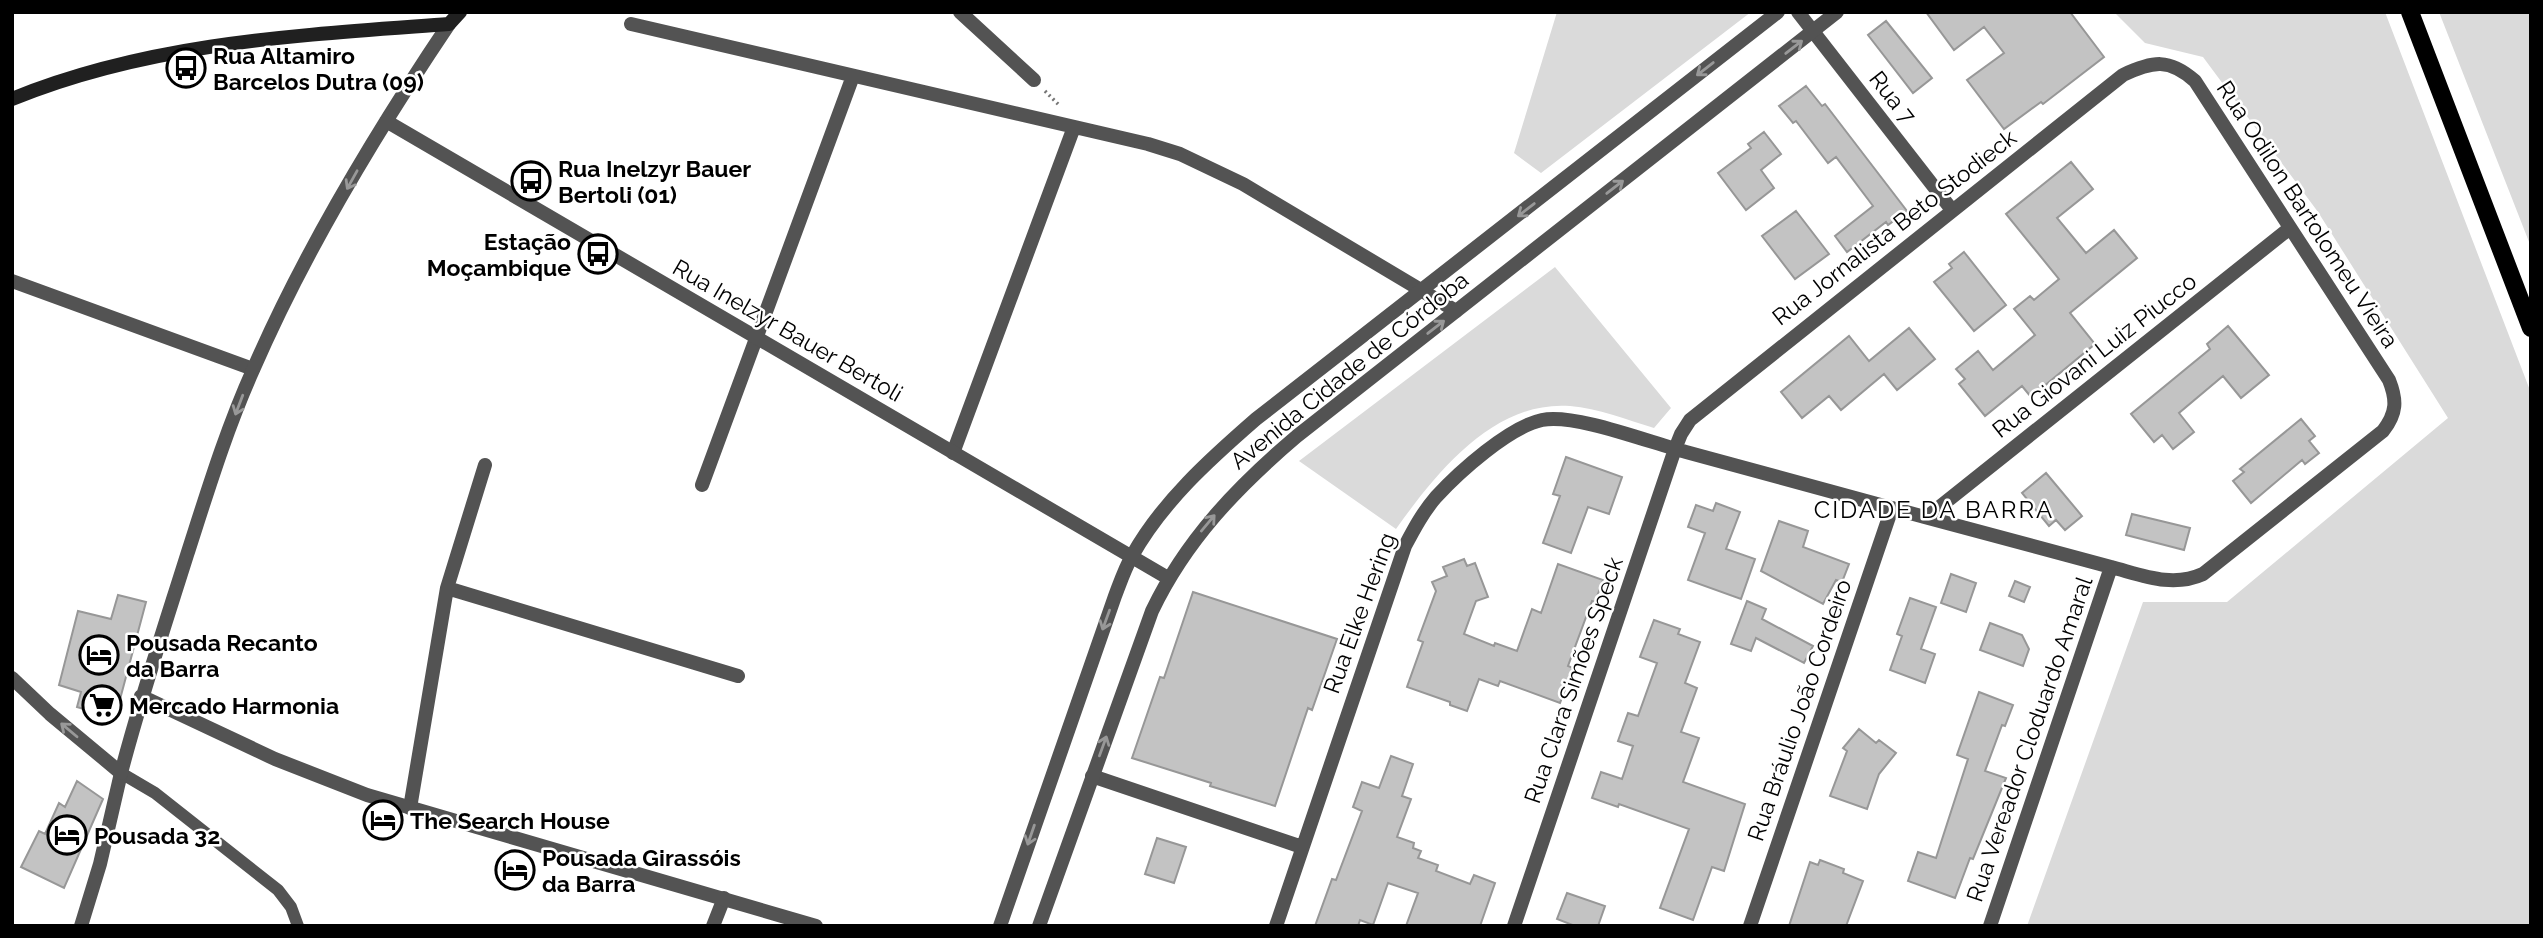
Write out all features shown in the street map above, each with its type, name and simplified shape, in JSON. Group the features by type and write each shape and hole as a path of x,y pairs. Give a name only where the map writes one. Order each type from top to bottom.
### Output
{"main road":[{"path":"12,99 114,66 215,46 267,38 450,24 460,12"},
{"path":"2410,12 2531,328"}],"street":[{"path":"960,12 1034,80"},
{"name":"Avenida Cidade de Córdoba","path":"1000,926 1101,634 1131,557 1170,503 1220,450 1256,419 1778,12"},
{"name":"Rua 7","path":"1798,12 1952,210"},
{"name":"Avenida Cidade de Córdoba","path":"1039,926 1138,648 1168,578 1206,524 1263,464 1837,12"},
{"path":"81,926 100,864 141,696 213,476 253,369 322,233 386,121 450,24"},
{"path":"631,24 1148,144 1212,168 1243,184 1456,311"},
{"name":"Rua Jornalista Beto Stodieck","path":"1675,449 1681,434 1701,410 1952,210 2123,75 2140,67 2160,63"},
{"name":"Rua Odilon Bartolomeu Vieira","path":"2160,63 2180,68 2195,81 2389,380 2396,409 2383,431 2215,566 2189,580"},
{"path":"702,485 853,76"},
{"name":"Rua Inelzyr Bauer Bertoli","path":"386,121 1168,578"},
{"path":"953,453 1074,127"},
{"name":"Rua Giovani Luiz Piucco","path":"1927,517 2290,228"},
{"path":"12,281 253,369"},
{"name":"Rua Elke Hering","path":"1276,926 1395,573 1418,521 1436,497 1497,444 1520,429 1541,420 1572,420 2160,580 2189,580"},
{"name":"Rua Clara Simões Speck","path":"1514,926 1675,449"},
{"path":"410,808 447,588 485,466"},
{"name":"Rua Bráulio João Cordeiro","path":"1749,926 1892,508"},
{"name":"Rua Vereador Cloduardo Amaral","path":"1990,926 2110,567"},
{"path":"447,588 738,676"},
{"path":"12,678 121,774"},
{"path":"141,696 232,740 327,781 410,808 816,926"},
{"path":"1092,776 1302,847"},
{"path":"713,926 724,898"}],"lane":[{"path":"121,774 155,793 278,890 291,907 298,926"}],"path":[{"path":"1034,80 1056,100 1074,127"}],"shaded area":[{"path":"1557,12 1751,12 1541,173 1514,153"},
{"path":"2114,12 2385,12 2531,393 2531,926 2027,926 2143,602 2227,602 2448,418 2318,212 2203,57 2145,43"},
{"path":"2439,12 2531,12 2531,247"},
{"path":"1555,267 1671,408 1654,428 1581,407 1542,407 1516,415 1470,444 1429,485 1396,529 1299,461"}],"building":[{"path":"1926,12 2070,12 2104,57 2043,104 2041,102 2004,129 1967,80 2004,53 1984,27 1954,50"},
{"path":"1886,21 1932,78 1913,93 1868,35"},
{"path":"1806,86 1822,106 1825,104 1907,211 1888,225 1886,222 1847,252 1835,236 1873,206 1836,157 1828,163 1796,121 1793,123 1779,106"},
{"path":"1764,132 1781,154 1761,170 1774,188 1746,210 1718,173 1751,148 1748,144"},
{"path":"2071,162 2093,189 2057,218 2086,253 2114,230 2137,258 2070,313 2095,344 2031,397 2022,386 1985,416 1959,384 1965,379 1956,369 1978,351 1993,370 2035,335 2014,309 2030,296 2034,300 2059,279 2006,214"},
{"path":"1796,211 1829,254 1795,279 1762,236"},
{"path":"1964,252 2006,305 1974,331 1934,282 1952,268 1949,264"},
{"path":"2228,326 2269,375 2241,398 2223,376 2179,413 2194,432 2173,449 2162,435 2154,442 2131,414 2210,349 2207,344"},
{"path":"1909,328 1935,359 1897,390 1884,374 1841,410 1829,396 1802,418 1781,392 1849,336 1869,361"},
{"path":"2301,419 2315,436 2309,441 2319,453 2305,464 2302,460 2251,503 2233,481 2244,472 2240,469"},
{"path":"1566,457 1622,477 1609,514 1588,507 1571,553 1543,543 1560,496 1553,494"},
{"path":"2046,473 2082,516 2065,530 2056,520 2049,526 2022,493"},
{"path":"1716,503 1740,512 1726,549 1755,559 1741,599 1688,580 1705,533 1688,527 1696,505 1713,511"},
{"path":"2132,514 2190,528 2184,550 2126,535"},
{"path":"1779,521 1808,531 1803,547 1849,564 1842,582 1836,580 1823,604 1761,571"},
{"path":"1464,559 1467,566 1475,563 1488,597 1476,601 1464,634 1494,646 1495,643 1517,651 1532,609 1541,613 1558,564 1603,580 1595,602 1592,601 1568,666 1573,668 1560,703 1500,681 1498,686 1479,679 1467,711 1407,687 1423,642 1418,640 1436,591 1432,582 1447,576 1443,567"},
{"path":"1951,574 1976,583 1966,612 1941,603"},
{"path":"2015,581 2030,587 2024,602 2009,596"},
{"path":"1193,592 1337,639 1312,710 1308,708 1275,806 1132,758 1160,677 1164,678"},
{"path":"118,595 146,602 115,718 77,707 81,692 59,685 78,611 111,619"},
{"path":"1910,598 1936,607 1921,649 1935,654 1925,683 1890,670 1902,636 1897,634"},
{"path":"1747,601 1766,609 1762,619 1813,646 1804,663 1756,638 1751,651 1731,644"},
{"path":"1654,620 1680,629 1678,634 1700,642 1685,683 1697,688 1681,732 1699,738 1683,782 1745,804 1724,871 1712,867 1693,920 1660,908 1689,829 1619,804 1618,807 1592,798 1601,772 1622,779 1633,746 1618,741 1628,713 1638,716 1657,663 1640,657"},
{"path":"1990,623 2022,635 2029,649 2023,666 1980,650"},
{"path":"1979,692 2013,705 2005,726 2002,725 1985,771 2006,778 1955,898 1908,881 1918,852 1936,858 1968,759 1957,755"},
{"path":"1859,729 1876,743 1879,740 1896,753 1879,774 1867,809 1830,796 1847,751 1843,748"},
{"path":"1391,756 1413,764 1402,796 1411,799 1397,837 1414,843 1413,848 1421,851 1418,858 1438,865 1436,871 1470,884 1474,875 1495,883 1480,926 1406,926 1418,893 1388,883 1373,925 1360,920 1358,926 1315,926 1362,811 1353,807 1362,782 1379,788"},
{"path":"77,781 103,799 64,888 21,867 39,831 45,834 59,803 65,807"},
{"path":"1157,838 1186,847 1174,883 1145,874"},
{"path":"1820,860 1844,869 1843,873 1863,881 1846,926 1789,926 1810,862 1818,865"},
{"path":"1567,893 1605,906 1598,926 1575,926 1557,919"}],"place":[{"name":"Rua Altamiro Barcelos Dutra (09)","path":"186,68"},
{"name":"Rua Inelzyr Bauer Bertoli (01)","path":"531,181"},
{"name":"Estação Moçambique","path":"598,254"},
{"name":"Pousada Recanto da Barra","path":"99,655"},
{"name":"Mercado Harmonia","path":"102,705"},
{"name":"The Search House","path":"383,820"},
{"name":"Pousada 32","path":"67,835"},
{"name":"Pousada Girassóis da Barra","path":"515,870"}],"district":[{"name":"CIDADE DA BARRA","path":"1934,509"}]}
